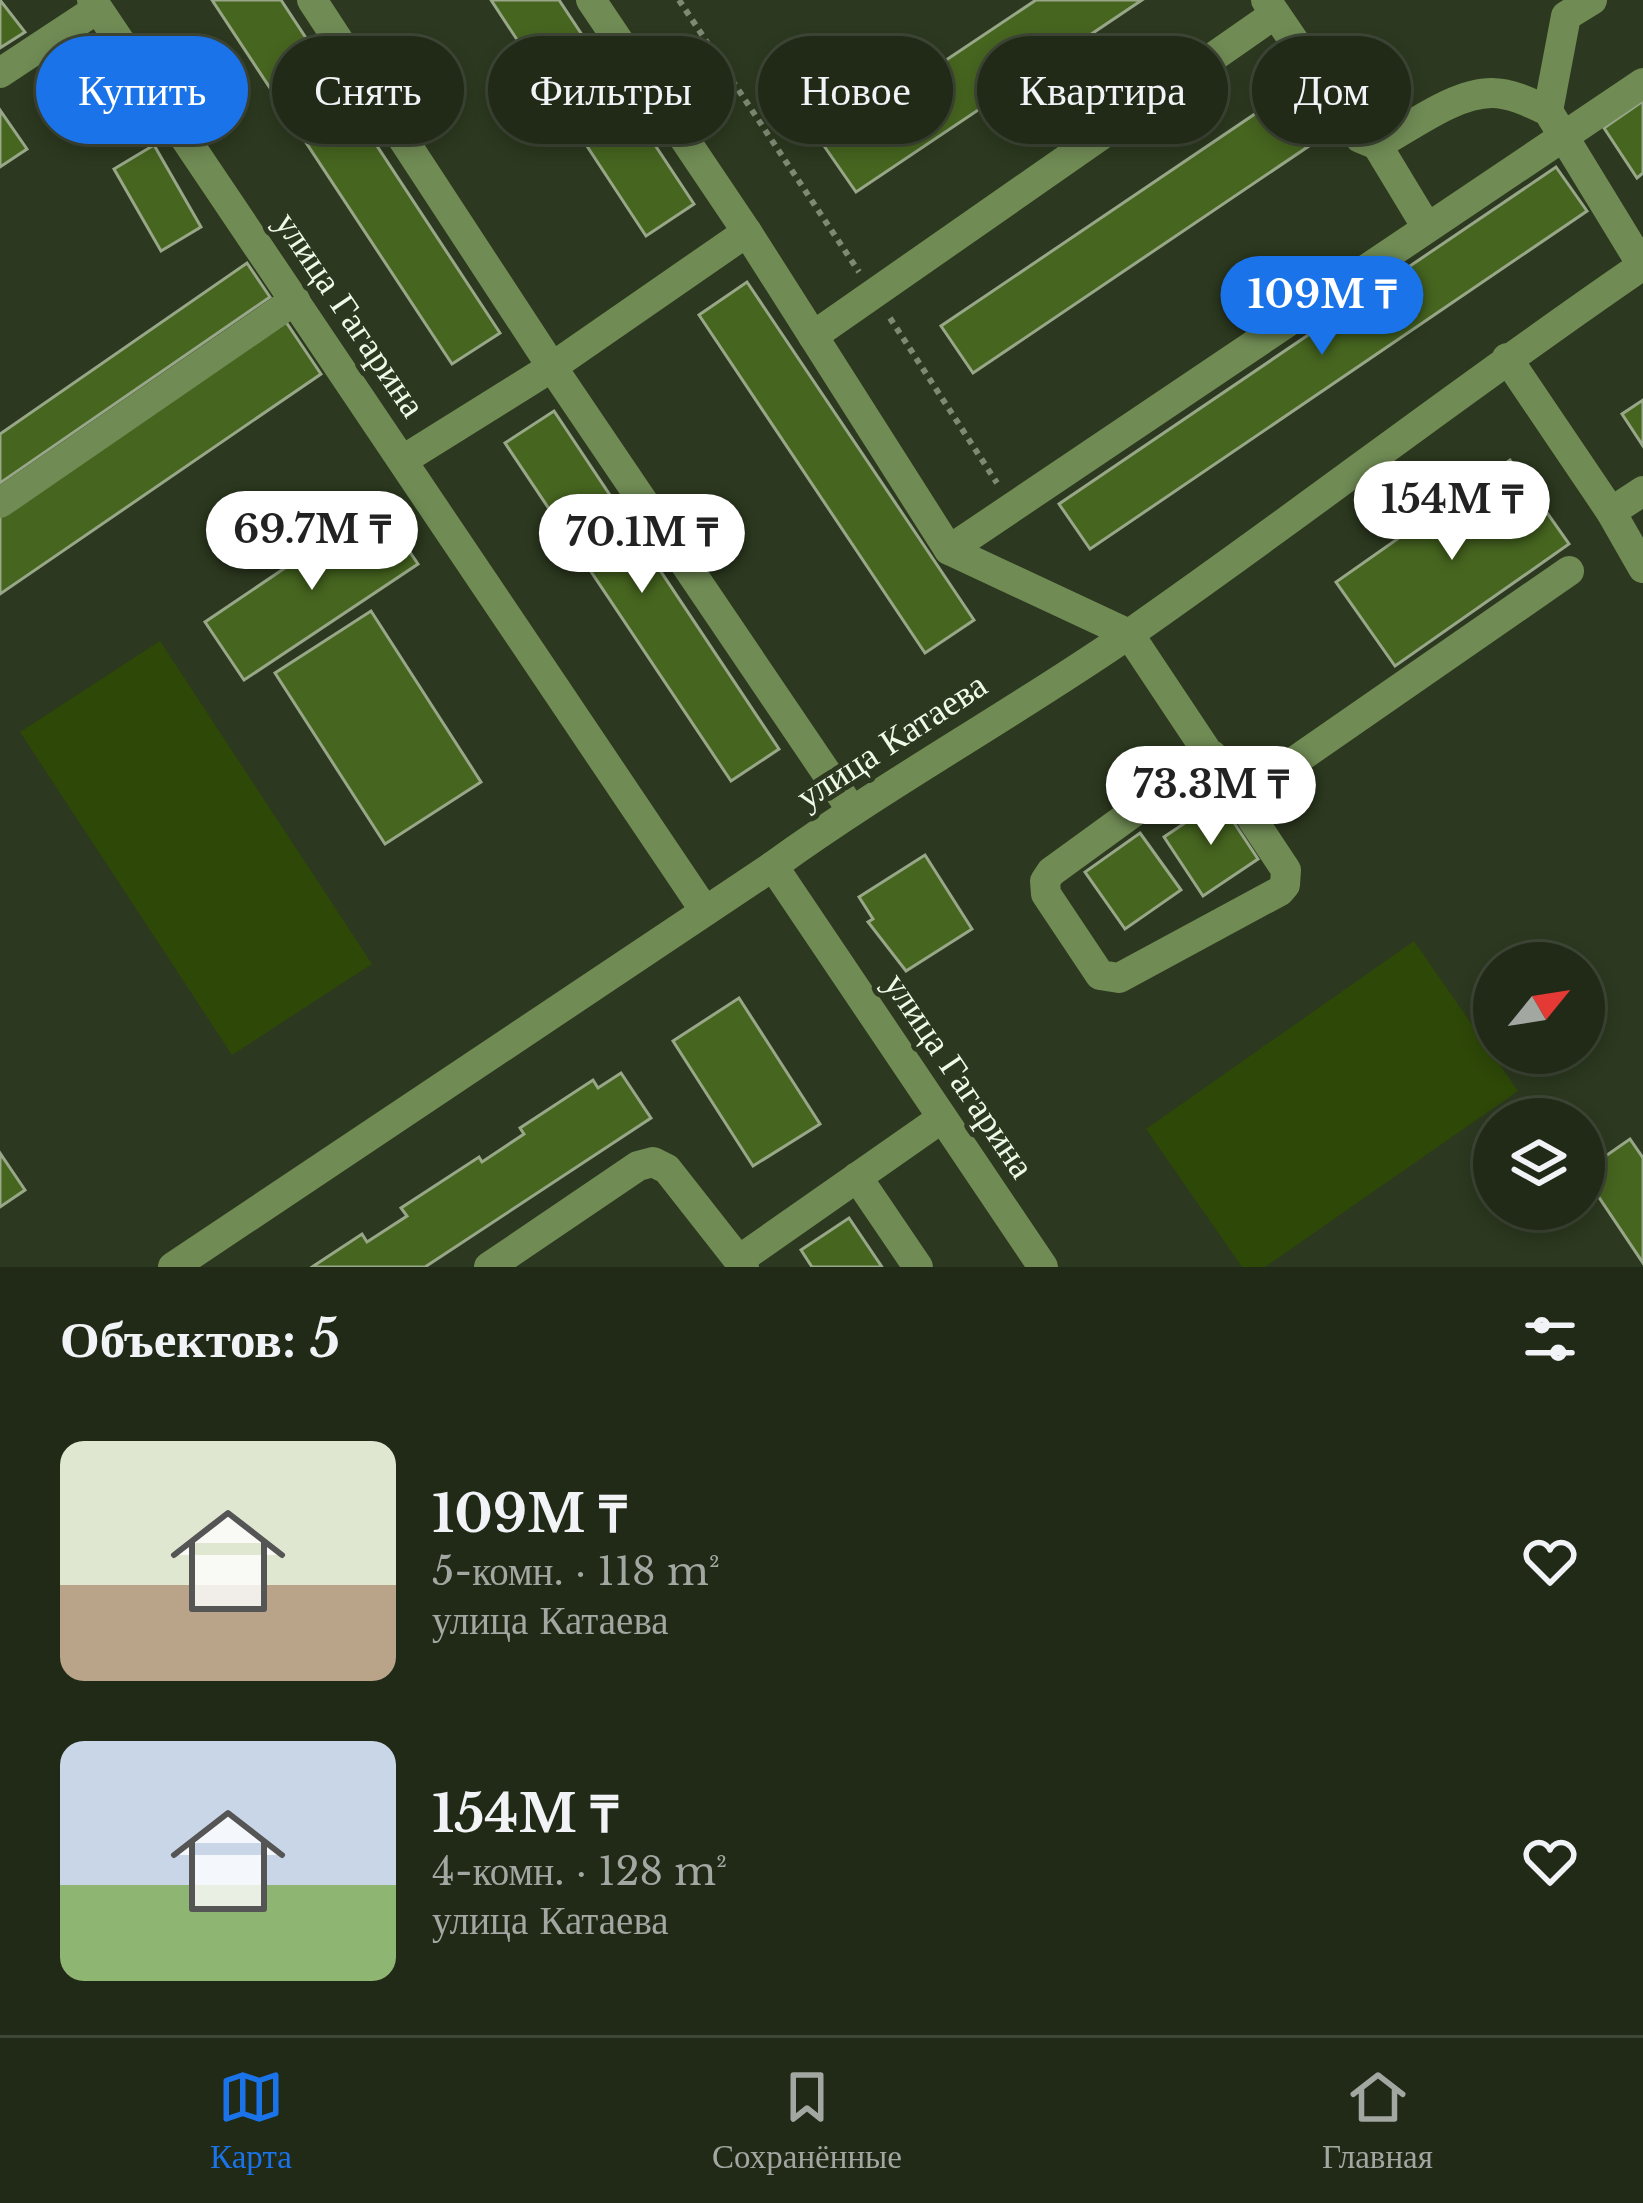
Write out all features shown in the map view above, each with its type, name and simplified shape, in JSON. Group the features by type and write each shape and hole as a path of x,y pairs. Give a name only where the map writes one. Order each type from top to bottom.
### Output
{"street":[{"path":"312,0 552,367 851,809"},
{"path":"591,0 747,232 949,550 1129,634 1212,755 1286,870 1286,885 1119,978 1100,975 1046,894 1046,881 1051,872 1212,755"},
{"path":"1556,123 1566,16 1592,0"},
{"path":"0,74 94,4"},
{"name":"улица Гагарина","path":"94,4 705,911"},
{"path":"813,337 1271,7 1360,138 1378,146 1426,226"},
{"path":"949,550 1426,226 1556,123 1643,83"},
{"path":"1378,146 1467,97 1494,93 1556,123 1643,265"},
{"path":"403,460 552,367 747,232"},
{"name":"улица Катаева","path":"173,1267 851,809 1129,634 1507,358 1643,265"},
{"path":"0,503 295,301"},
{"path":"1507,358 1643,568"},
{"path":"1611,512 1643,490"},
{"path":"1240,799 1569,571"},
{"name":"улица Гагарина","path":"773,866 1043,1267"},
{"path":"489,1267 638,1166 653,1162 667,1169 742,1263 942,1118"},
{"path":"857,1177 918,1267"}],"path":[{"path":"679,0 1013,509"}],"green space":[{"path":"160,641 372,964 232,1055 20,732"},
{"path":"1414,941 1473,1026 1473,1074 1506,1074 1518,1091 1508,1098 1473,1098 1473,1122 1265,1267 1242,1267 1146,1129"}],"building":[{"path":"0,0 25,32 0,48"},
{"path":"212,0 281,0 305,36 272,36 272,91 248,55 248,36 236,36"},
{"path":"491,0 559,0 583,36 515,36"},
{"path":"1036,0 1142,0 1088,36 982,36"},
{"path":"977,39 977,111 953,127 953,55"},
{"path":"1643,101 1643,173 1637,178 1604,128"},
{"path":"0,110 27,149 0,167"},
{"path":"1252,116 1252,144 1312,144 973,373 941,326 1210,144 1228,144 1228,132"},
{"path":"307,144 376,144 500,333 452,364"},
{"path":"586,144 654,144 694,204 646,236"},
{"path":"823,144 928,144 856,192"},
{"path":"154,145 201,227 161,251 114,169"},
{"path":"1556,167 1587,211 1090,549 1059,504"},
{"path":"247,263 270,297 0,483 0,434"},
{"path":"747,282 974,620 925,653 699,315"},
{"path":"286,322 321,374 0,594 0,517"},
{"path":"1643,400 1643,446 1622,414"},
{"path":"554,411 779,749 731,781 505,443"},
{"path":"1510,460 1569,544 1395,666 1336,582"},
{"path":"378,505 418,564 244,680 205,622"},
{"path":"371,611 481,782 385,844 275,673"},
{"path":"1219,800 1258,859 1203,896 1164,837"},
{"path":"1140,833 1181,890 1125,929 1085,872"},
{"path":"925,855 972,929 906,971 868,922 873,919 859,897"},
{"path":"739,998 820,1124 753,1166 673,1041"},
{"path":"621,1073 651,1118 425,1267 312,1267 362,1234 367,1242 407,1216 401,1208 524,1134 520,1128 593,1080 598,1088"},
{"path":"1630,1139 1643,1158 1643,1263 1605,1206 1605,1156"},
{"path":"0,1153 25,1190 0,1207"},
{"path":"849,1218 882,1267 812,1267 801,1250"}]}
